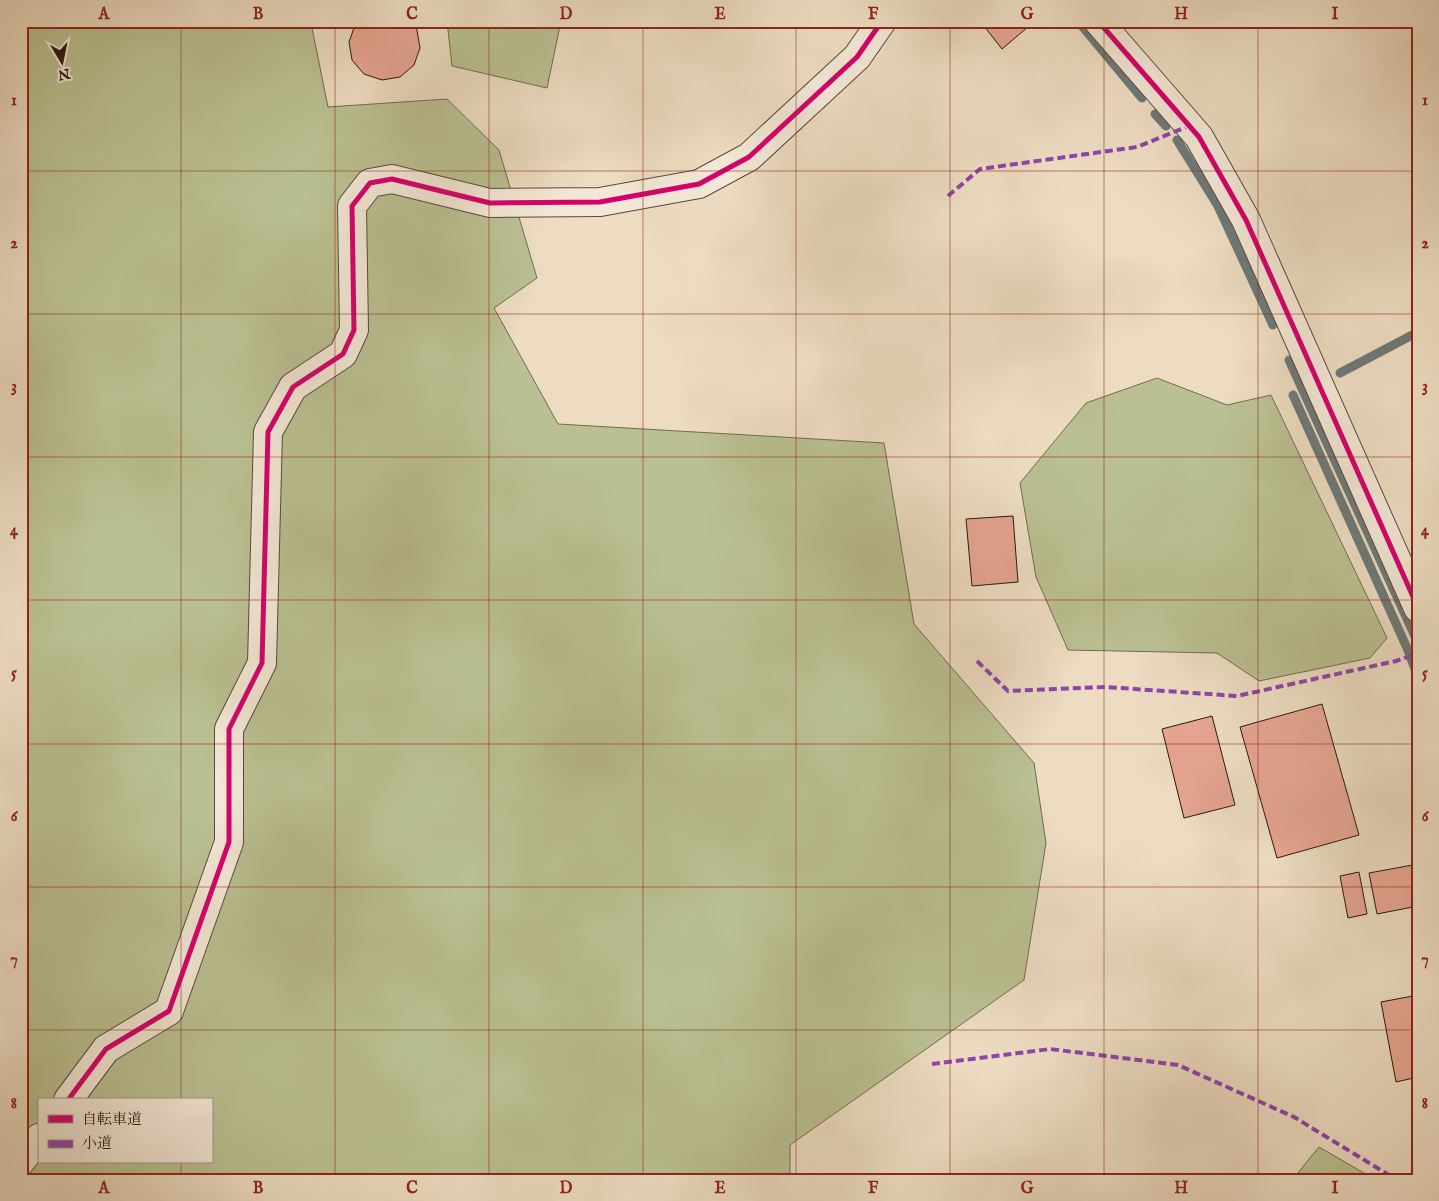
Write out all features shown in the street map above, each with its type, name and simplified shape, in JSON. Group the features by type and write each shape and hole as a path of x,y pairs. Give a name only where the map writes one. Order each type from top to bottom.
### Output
{"street":[{"path":"69,1098 106,1049 170,1011 229,842 229,729 262,663 268,432 294,387 343,354 354,330 352,206 370,183 392,179 490,203 600,202 699,184 749,157 857,57 882,21"},
{"path":"1098,21 1199,137 1246,220 1418,608"},
{"path":"21,1161 38,1139"}],"green space":[{"path":"21,21 320,21 312,28 328,107 447,99 499,150 537,278 494,308 558,424 884,443 914,624 1034,763 1046,843 1024,980 790,1145 790,1180 21,1180"},
{"path":"447,21 561,21 547,88 452,66"},
{"path":"1157,378 1227,405 1271,395 1387,638 1370,658 1259,681 1217,653 1068,650 1036,577 1020,483 1086,403"},
{"path":"1319,1147 1376,1180 1292,1180"},
{"path":"1131,1174 1206,1180 1125,1180"}],"building":[{"path":"359,21 410,21 417,30 420,48 414,65 400,77 382,80 364,74 352,60 349,42 355,25"},
{"path":"980,21 1035,21 1002,49"},
{"path":"1013,516 1018,582 972,586 966,519"},
{"path":"1322,704 1359,835 1277,858 1240,727"},
{"path":"1212,716 1235,805 1184,818 1162,729"},
{"path":"1418,864 1418,906 1377,914 1369,873"},
{"path":"1359,872 1367,914 1348,918 1340,876"},
{"path":"1418,995 1418,1077 1396,1082 1381,1002"}],"waterway":[{"path":"1078,21 1142,98"},
{"path":"1155,114 1166,126"},
{"path":"1177,140 1218,206 1273,325"},
{"path":"1340,373 1418,332"},
{"path":"1289,360 1418,643"},
{"path":"1293,395 1407,648 1418,677"}],"marked path":[{"path":"948,196 980,169 1137,147 1189,126"},
{"path":"977,661 1008,691 1106,687 1237,696 1396,661 1418,653"},
{"path":"932,1064 1050,1049 1178,1065 1294,1117 1397,1180"}],"cycle path":[{"path":"69,1098 106,1049 169,1011 229,842 229,729 262,663 268,432 293,387 343,354 354,330 352,206 370,183 392,179 490,203 600,202 699,184 749,157 857,57 882,21"},
{"path":"1098,21 1199,137 1246,220 1418,608"}]}
